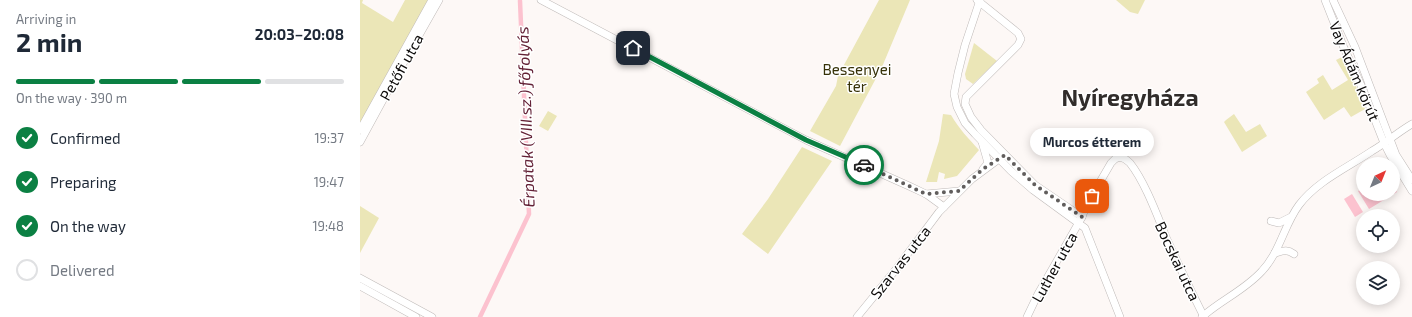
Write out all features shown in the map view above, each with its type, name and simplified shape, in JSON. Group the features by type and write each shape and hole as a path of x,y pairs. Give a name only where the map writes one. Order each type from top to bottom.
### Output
{"street":[{"name":"Petőfi utca","path":"362,132 432,0"},
{"name":"Petőfi utca","path":"362,132 380,104 439,0"},
{"path":"541,0 806,140 926,194 944,207"},
{"path":"1002,157 971,117 965,104 966,97 1018,45 1021,39 1018,33 979,0 958,73 954,94 956,107 965,123 982,142 1080,220 1085,228 1120,317"},
{"name":"Vay Ádám körút","path":"1325,0 1366,97 1387,140"},
{"name":"Vay Ádám körút","path":"1333,0 1354,47 1387,140"},
{"path":"1194,317 1203,316 1249,284 1263,270 1275,253 1292,217 1303,200 1319,186 1412,124"},
{"path":"360,142 362,132"},
{"path":"1387,140 1412,180"},
{"path":"1387,140 1412,191"},
{"path":"982,142 988,162 983,169"},
{"name":"Szarvas utca","path":"857,317 897,268 924,230 944,207 983,169 1002,157"},
{"name":"Luther utca","path":"1027,317 1038,294 1080,220 1086,206 1112,163 1115,159 1120,157"},
{"name":"Bocskai utca","path":"1120,157 1127,160 1131,165 1153,205 1177,262 1203,316"},
{"path":"926,194 959,191"},
{"path":"1270,221 1279,223 1292,217"},
{"path":"1275,253 1285,250 1294,254"},
{"path":"360,278 432,317"},
{"path":"360,286 416,317"}],"green space":[{"path":"360,0 363,0 362,3 393,22 405,0 429,0 360,123"},
{"name":"Bessenyei tér","path":"879,0 910,0 882,67 840,146 810,131 836,86 838,76"},
{"path":"1116,0 1145,0 1138,14 1130,12"},
{"path":"974,43 997,61 973,84 966,79 965,74"},
{"path":"1344,56 1365,109 1351,117 1344,107 1324,120 1306,92 1319,83 1317,79 1323,75 1332,90 1348,80 1336,60"},
{"path":"548,111 557,116 548,131 539,126"},
{"path":"943,114 951,115 979,150 957,176 944,179 945,174 939,172 937,182 926,182 939,141"},
{"path":"1234,114 1246,132 1260,124 1267,136 1242,152 1224,122"},
{"path":"802,147 832,161 768,254 742,234 768,199"},
{"path":"360,206 379,218 360,253"}],"shaded area":[{"path":"1352,194 1361,209 1356,209 1356,216 1355,217 1344,199"},
{"path":"1364,201 1382,201 1369,209"}],"waterway":[{"name":"Érpatak (VIII.sz.) főfolyás","path":"480,317 529,214 520,1"}],"way so far":[{"path":"864,165 926,194 937,194 959,191 983,169 1005,155 1035,185 1056,201 1082,217 1092,196"}],"place":[{"name":"Murcos étterem","path":"1092,196"}],"district":[{"name":"Nyíregyháza","path":"1130,97"}],"route":[{"path":"633,48 806,140 864,165"}]}
